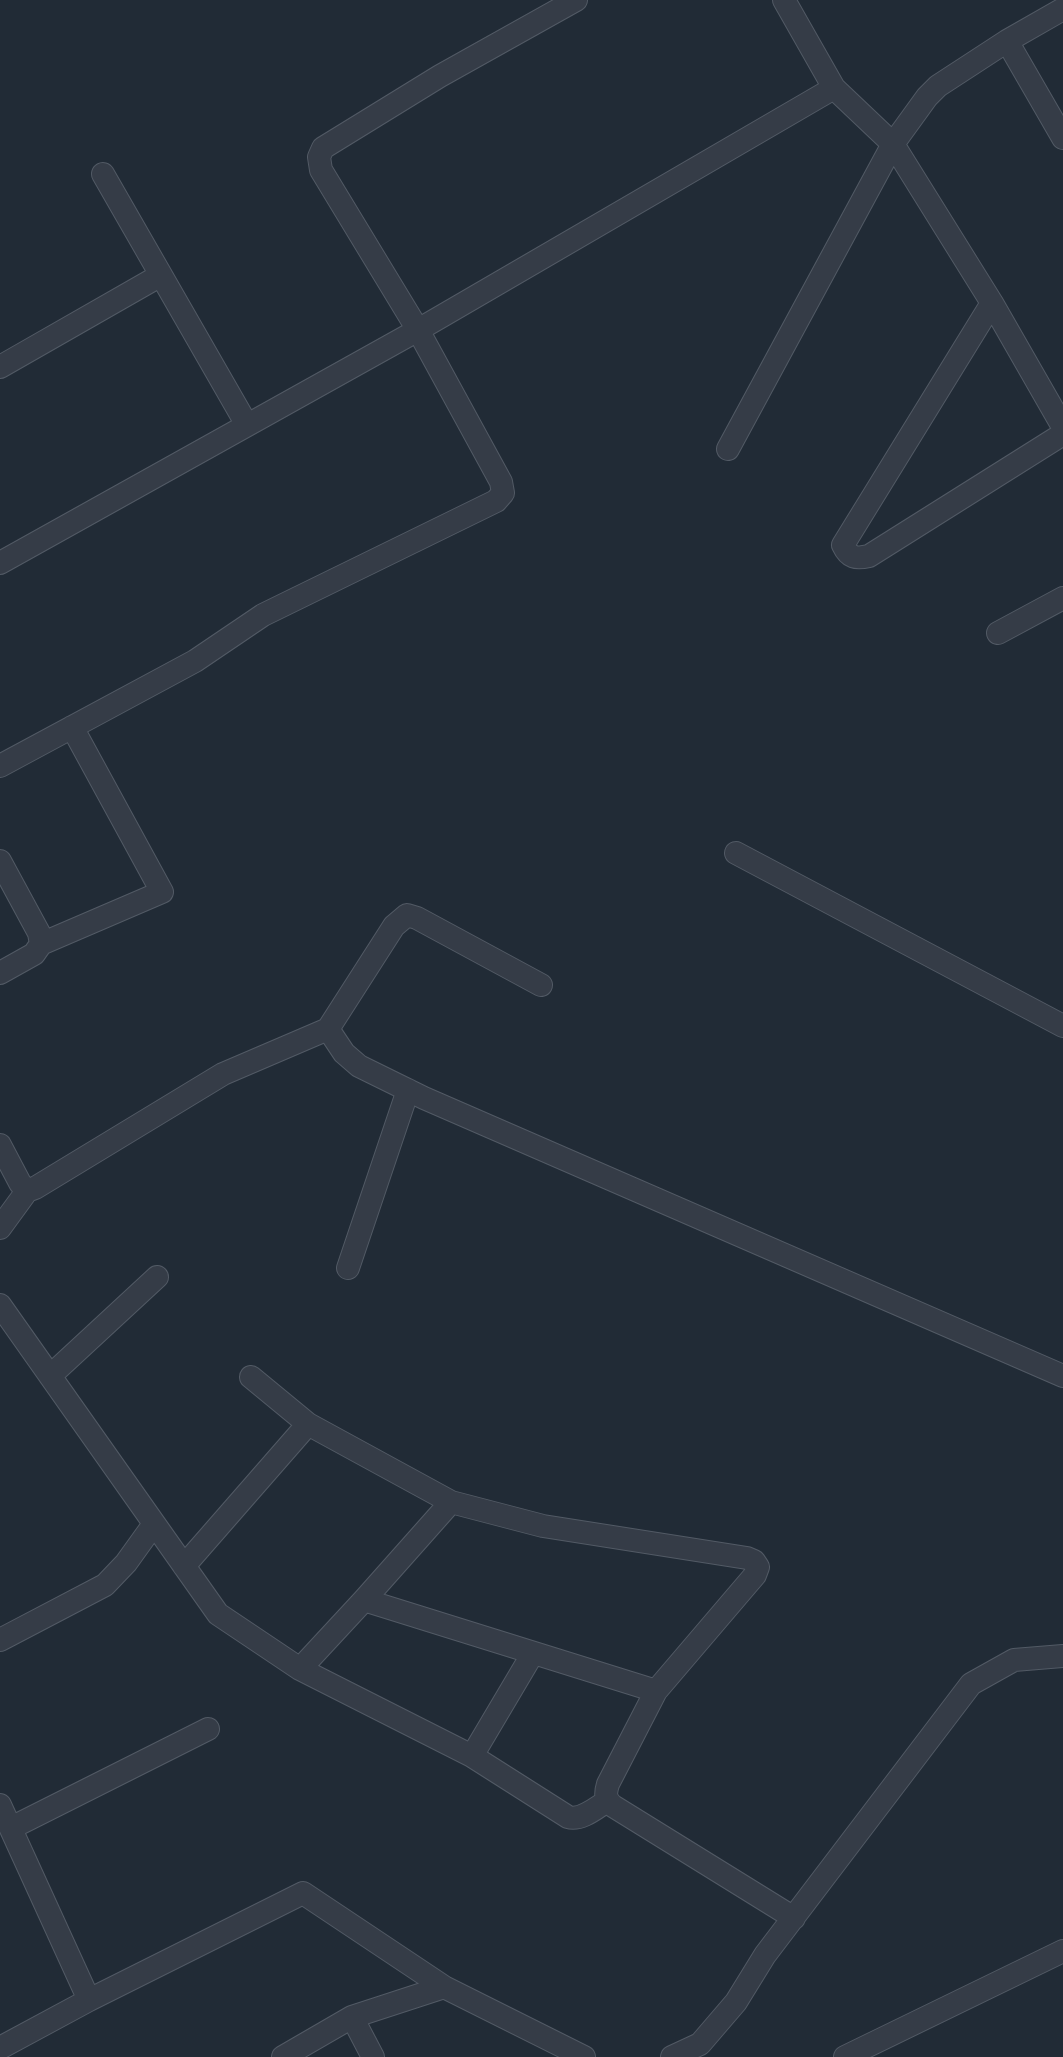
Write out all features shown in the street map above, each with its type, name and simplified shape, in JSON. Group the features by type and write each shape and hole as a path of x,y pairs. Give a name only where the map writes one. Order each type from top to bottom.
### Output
{"street":[{"path":"0,766 195,661 263,615 496,501 500,497 503,493 501,482 418,330 321,170 319,157 323,148 440,76 576,0"},
{"path":"784,0 840,94 886,137 992,303 1063,427"},
{"path":"728,449 886,137 938,86 1007,41 1063,9"},
{"path":"1007,41 1063,138"},
{"path":"0,564 840,94"},
{"path":"103,174 247,425"},
{"path":"0,367 161,275"},
{"path":"992,303 843,545 847,554 857,559 869,556 1063,434"},
{"path":"998,633 1063,598"},
{"path":"0,973 34,954 41,944 162,892 72,728"},
{"path":"736,852 1063,1026"},
{"path":"0,861 39,933 41,944"},
{"path":"0,1228 28,1191 42,1184 223,1074 328,1029 394,926 406,915 417,918 541,985"},
{"path":"328,1029 344,1053 359,1066 408,1090 1063,1376"},
{"path":"348,1268 408,1090"},
{"path":"0,1145 20,1183 28,1191"},
{"path":"50,1376 157,1277"},
{"path":"0,1305 218,1614 300,1669 472,1756 568,1817 574,1819 580,1817 607,1801"},
{"path":"251,1378 308,1424 451,1502 543,1526 747,1558 754,1561 758,1567 755,1575 656,1691 608,1784 605,1794 607,1801 794,1918"},
{"path":"184,1566 308,1424"},
{"path":"300,1669 451,1502"},
{"path":"0,1640 105,1585 126,1563 154,1524"},
{"path":"364,1600 656,1691"},
{"path":"472,1756 534,1653"},
{"path":"672,2057 700,2044 736,2002 765,1955 971,1684 1014,1660 1063,1656"},
{"path":"11,1828 208,1729"},
{"path":"0,1805 89,2000"},
{"path":"0,2048 89,2000 303,1893 444,1987 584,2057"},
{"path":"845,2057 1063,1951"},
{"path":"283,2057 352,2017 444,1987"},
{"path":"352,2017 373,2057"}]}
